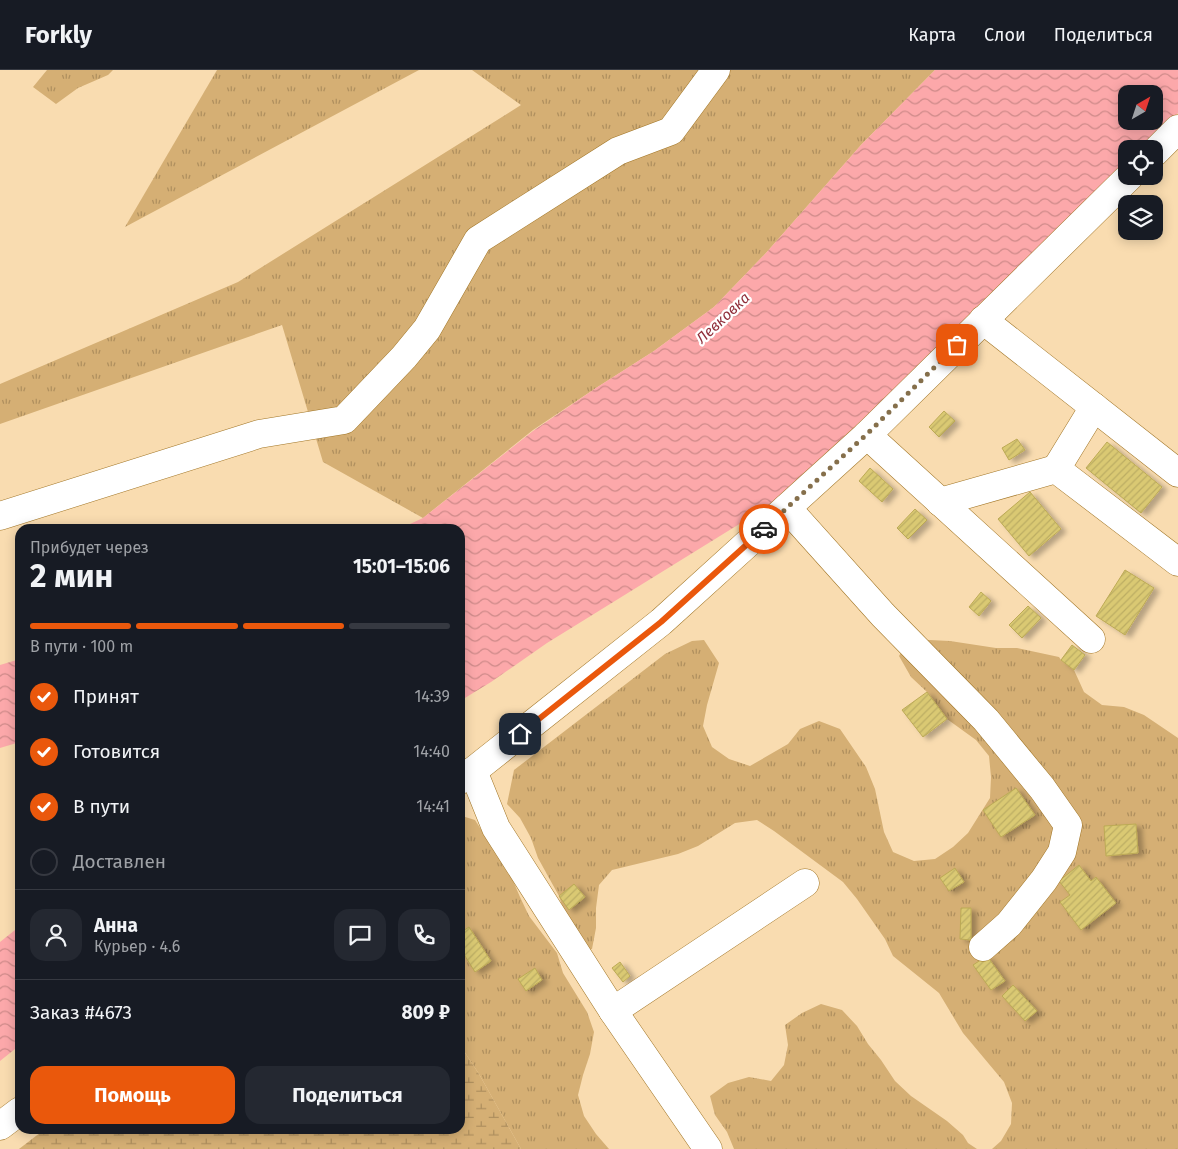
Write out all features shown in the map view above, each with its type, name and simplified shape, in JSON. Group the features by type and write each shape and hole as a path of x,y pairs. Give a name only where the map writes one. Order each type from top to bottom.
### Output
{"street":[{"path":"0,516 259,434 344,420 404,357 427,329 478,240 618,151 671,131 716,70"},
{"path":"1163,144 1178,129"},
{"path":"708,1149 613,1010 496,828 467,776 661,622 867,434 1121,185"},
{"path":"983,320 1178,474"},
{"path":"940,502 1056,469 1094,407"},
{"path":"867,434 1091,639"},
{"path":"1056,469 1178,562"},
{"path":"787,508 883,615 986,720 1042,788 1068,825 1062,852 1044,880 1009,924 983,947"},
{"path":"613,1010 805,883"},
{"path":"0,1126 15,1115"}],"green space":[{"path":"47,70 113,70 108,75 78,88 56,104 33,87"},
{"path":"217,70 419,70 125,227"},
{"path":"472,70 935,70 861,145 766,253 714,307 654,351 533,430 423,518 323,462 282,325 0,424 0,384 238,282 521,105"},
{"path":"909,639 950,641 996,648 1017,648 1059,657 1074,670 1084,692 1102,705 1124,707 1144,715 1178,738 1178,1149 992,1149 1001,1141 1011,1124 1012,1103 1004,1082 963,1033 939,993 893,956 885,939 843,882 757,820 735,823 698,846 678,854 612,870 599,885 596,928 592,949 586,950 565,915 559,896 538,858 531,838 520,818 507,804 514,770 665,654 692,641 704,640 719,663 703,726 712,747 729,759 750,766 788,744 800,729 819,721 840,729 866,767 875,789 884,832 893,852 914,861 935,859 953,847 968,833 990,798 989,756 976,740 947,719 927,692 911,677 899,656"},
{"path":"465,817 475,820 511,876 529,916 557,953 563,973 587,1012 594,1032 590,1054 578,1095 584,1116 609,1149 521,1149 465,1053"},
{"path":"821,1004 842,1010 857,1026 895,1081 911,1096 947,1121 963,1135 968,1143 977,1149 734,1149 727,1132 715,1115 710,1096 728,1083 749,1077 771,1081 784,1065 788,1045 785,1025 802,1013"},
{"path":"465,1053 521,1149 19,1149 38,1134 465,1134"}],"water":[{"name":"Левковка","path":"935,70 1178,70 1178,113 1163,128 1163,85 1118,85 1118,130 1161,130 1151,140 1118,140 1118,172 788,494 547,643 465,698 465,524 410,524 423,518 533,431 654,351 714,307 766,253 861,145"},
{"path":"15,660 15,744 0,748 0,665"},
{"path":"15,930 15,1049 0,1061 0,942"}],"building":[{"path":"944,411 955,421 939,437 929,427"},
{"path":"1017,439 1025,450 1009,460 1002,448"},
{"path":"1107,442 1162,487 1141,513 1086,468"},
{"path":"870,468 893,489 882,502 859,481"},
{"path":"1030,492 1061,529 1029,556 998,519"},
{"path":"915,509 927,520 908,539 897,528"},
{"path":"1125,570 1154,588 1125,635 1096,616"},
{"path":"981,592 991,601 979,616 969,607"},
{"path":"1028,606 1041,618 1022,638 1009,625"},
{"path":"1072,645 1085,655 1074,670 1061,660"},
{"path":"927,692 947,719 923,737 902,710"},
{"path":"1016,788 1035,815 1001,837 983,810"},
{"path":"1136,824 1138,853 1106,856 1104,826"},
{"path":"1079,865 1091,881 1096,877 1116,903 1081,930 1060,902 1070,895 1059,881"},
{"path":"955,868 964,882 949,891 940,878"},
{"path":"574,884 585,897 569,910 559,896"},
{"path":"961,908 971,908 971,940 960,939"},
{"path":"469,927 491,961 475,972 465,956 465,930"},
{"path":"987,956 1005,981 991,990 973,965"},
{"path":"620,962 630,976 623,982 612,968"},
{"path":"535,968 542,980 526,991 518,979"},
{"path":"1013,985 1037,1011 1025,1021 1002,996"}],"way so far":[{"path":"764,529 867,434 957,345"}],"route":[{"path":"520,734 661,622 764,529"}]}
